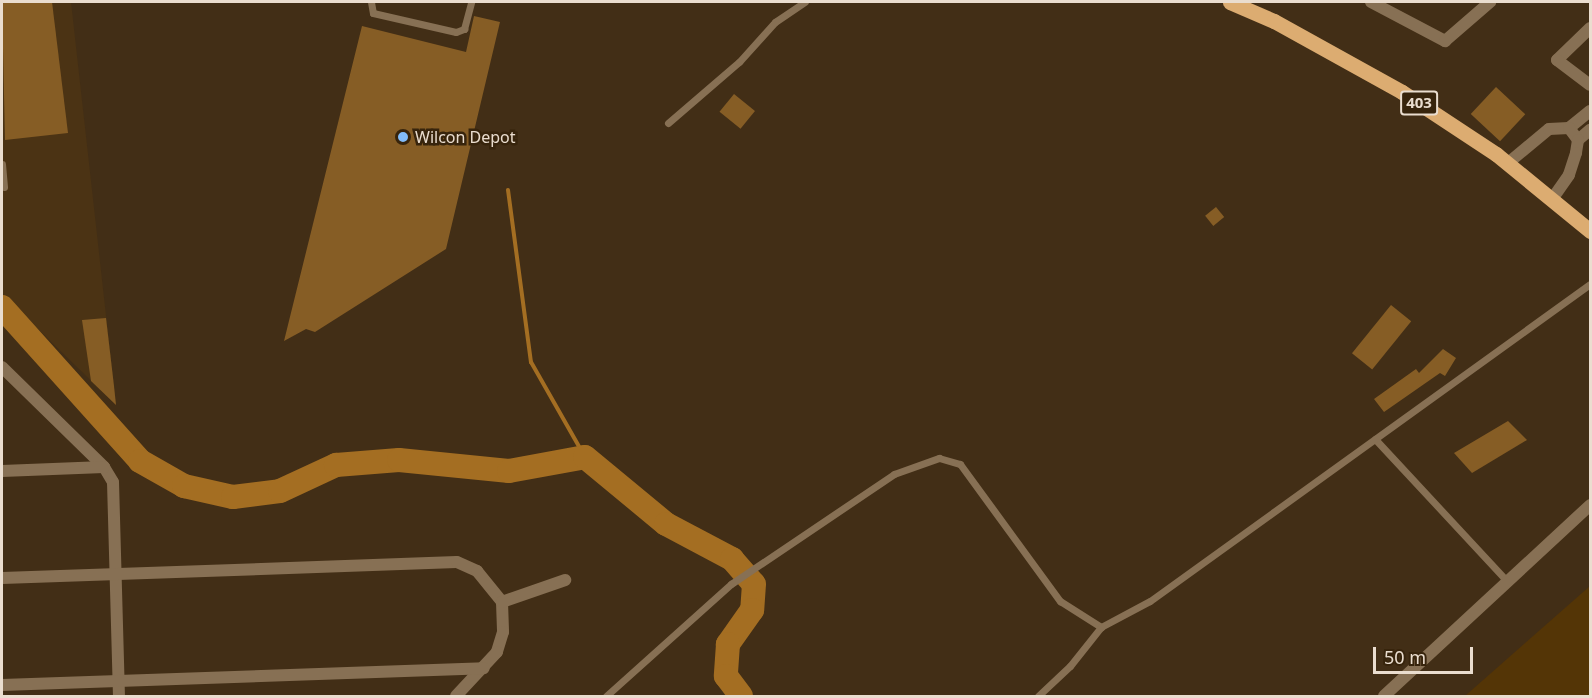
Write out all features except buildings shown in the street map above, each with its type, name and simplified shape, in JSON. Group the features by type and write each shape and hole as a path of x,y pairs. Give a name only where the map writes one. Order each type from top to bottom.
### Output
{"main road":[{"name":"403","path":"1230,2 1247,5 1392,87 1508,163 1590,231"}],"street":[{"path":"1371,2 1445,41 1490,2"},
{"path":"1590,28 1557,60 1590,85"},
{"path":"1508,163 1549,129 1569,128 1590,111"},
{"path":"1569,128 1578,140"},
{"path":"1552,199 1569,175 1578,140 1590,130"},
{"path":"2,367 104,467 113,482 119,696"},
{"path":"2,471 104,467"},
{"path":"1384,696 1590,506"},
{"path":"2,578 457,562 477,571 502,602 503,632 496,652 484,668 456,696"},
{"path":"502,602 565,580"},
{"path":"2,685 484,668"}],"lane":[{"path":"370,2 373,13 456,32 464,29 471,2"},
{"path":"668,123 739,62 775,22 806,2"},
{"path":"2,164 4,187"},
{"path":"1038,696 1070,666 1101,627 1150,602 1590,284"},
{"path":"1375,439 1508,582"},
{"path":"606,696 731,584 894,474 939,458 960,464 1060,602 1101,627"}],"shaded area":[{"path":"2,2 71,2 116,405 2,294"},
{"path":"1590,586 1590,696 1465,696"}],"waterway":[{"path":"508,190 531,362 585,457"},
{"path":"2,307 140,461 184,486 233,497 280,491 336,465 399,460 509,471 585,457 666,524 732,559 754,584 752,610 728,644 726,676 741,696"}],"place":[{"name":"Wilcon Depot","path":"403,137"}]}
